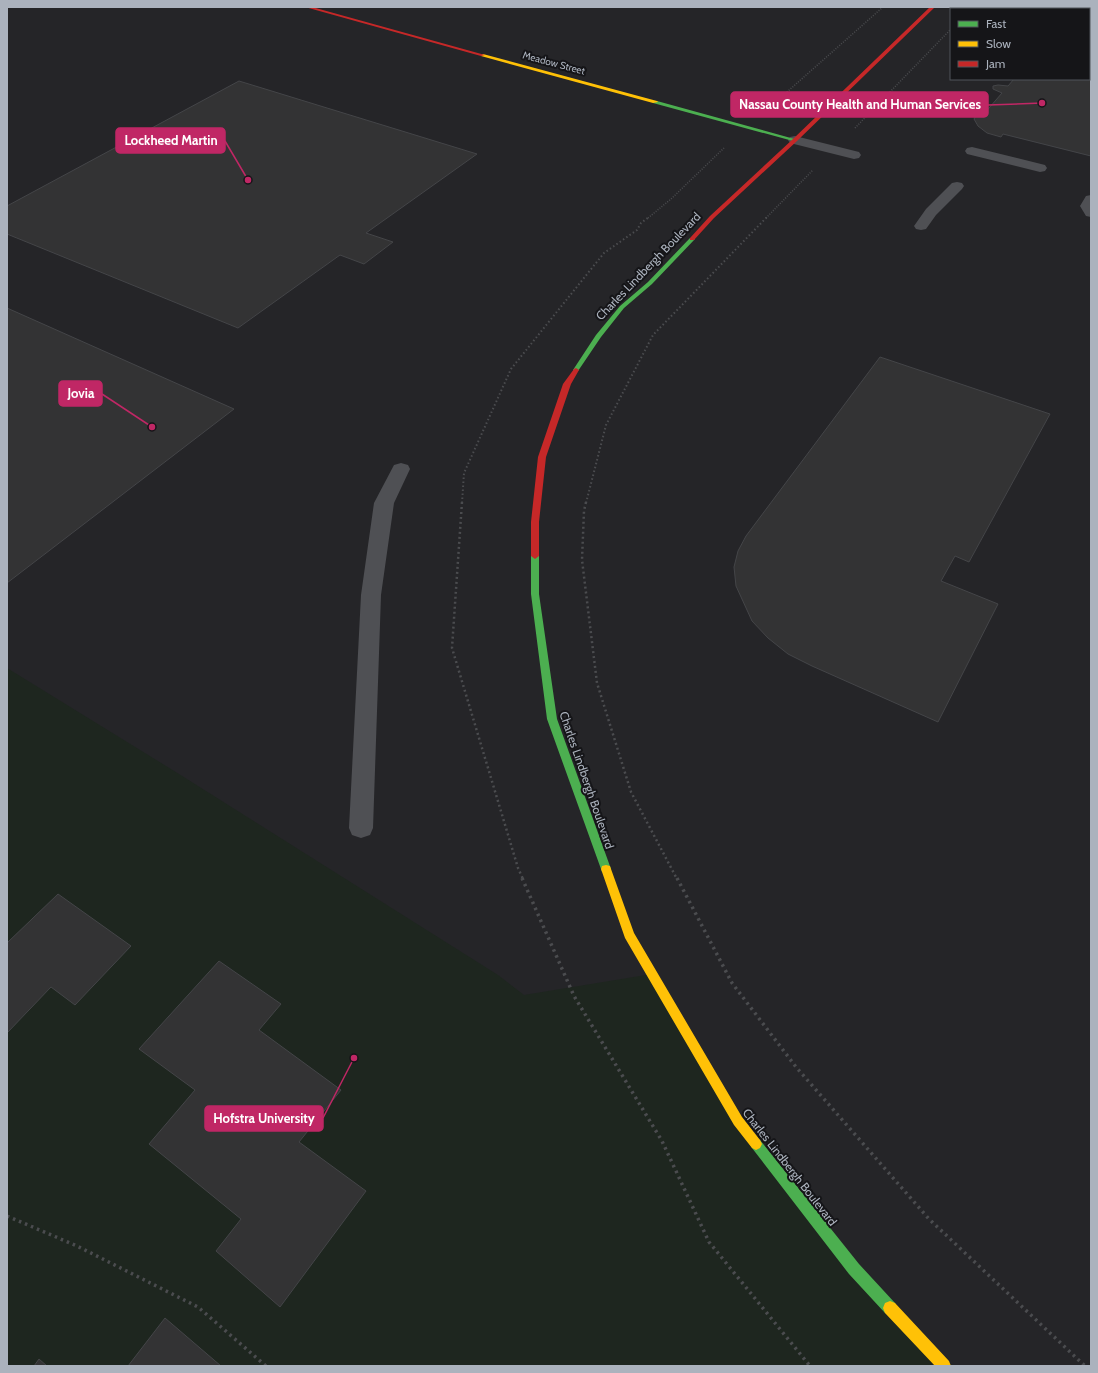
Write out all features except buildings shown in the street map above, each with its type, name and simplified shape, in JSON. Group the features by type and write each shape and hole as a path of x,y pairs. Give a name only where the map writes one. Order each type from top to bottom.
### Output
{"street":[{"name":"Meadow Street","path":"307,7 796,140"},
{"name":"Charles Lindbergh Boulevard","path":"933,7 796,140 712,217 650,283 622,307 598,336 566,384 542,457 535,522 535,594 552,719 629,935 738,1121 854,1269 944,1366"}],"lane":[{"path":"796,140 854,155"},
{"path":"972,151 1040,168"},
{"path":"921,226 931,212 957,186"},
{"path":"1091,199 1087,206 1091,213"},
{"path":"360,828 371,595 384,503 401,469"}],"path":[{"path":"810,1366 710,1242 662,1141 574,996 518,868 452,648 464,473 511,369 604,253 637,230 641,223 671,200 746,126 767,110 884,7"},
{"path":"950,30 716,268 653,335 606,426 584,511 582,560 597,683 631,792 732,983 796,1067 929,1219 1085,1366"},
{"path":"7,1216 77,1246 198,1307 266,1366"}],"shaded area":[{"path":"7,7 1091,7 1091,1366 7,1366"},
{"path":"7,668 179,774 498,975 524,995 652,974 738,1121 944,1366 7,1366"}],"traffic: fast":[{"path":"655,102 795,140"},
{"path":"576,370 598,336 622,307 650,283 692,239"},
{"path":"535,556 535,594 552,719 606,869"},
{"path":"756,1144 854,1269 890,1308"}],"traffic: slow":[{"path":"483,55 655,102"},
{"path":"606,869 629,935 738,1121 756,1144"},
{"path":"890,1308 944,1366"}],"traffic: jam":[{"path":"307,7 483,55"},
{"path":"692,239 712,217 795,140 933,7"},
{"path":"535,556 535,522 542,457 567,384 576,370"}],"place":[{"name":"Nassau County Health and Human Services","path":"1042,103"},
{"name":"Lockheed Martin","path":"248,180"},
{"name":"Jovia","path":"152,427"},
{"name":"Hofstra University","path":"354,1058"}]}
